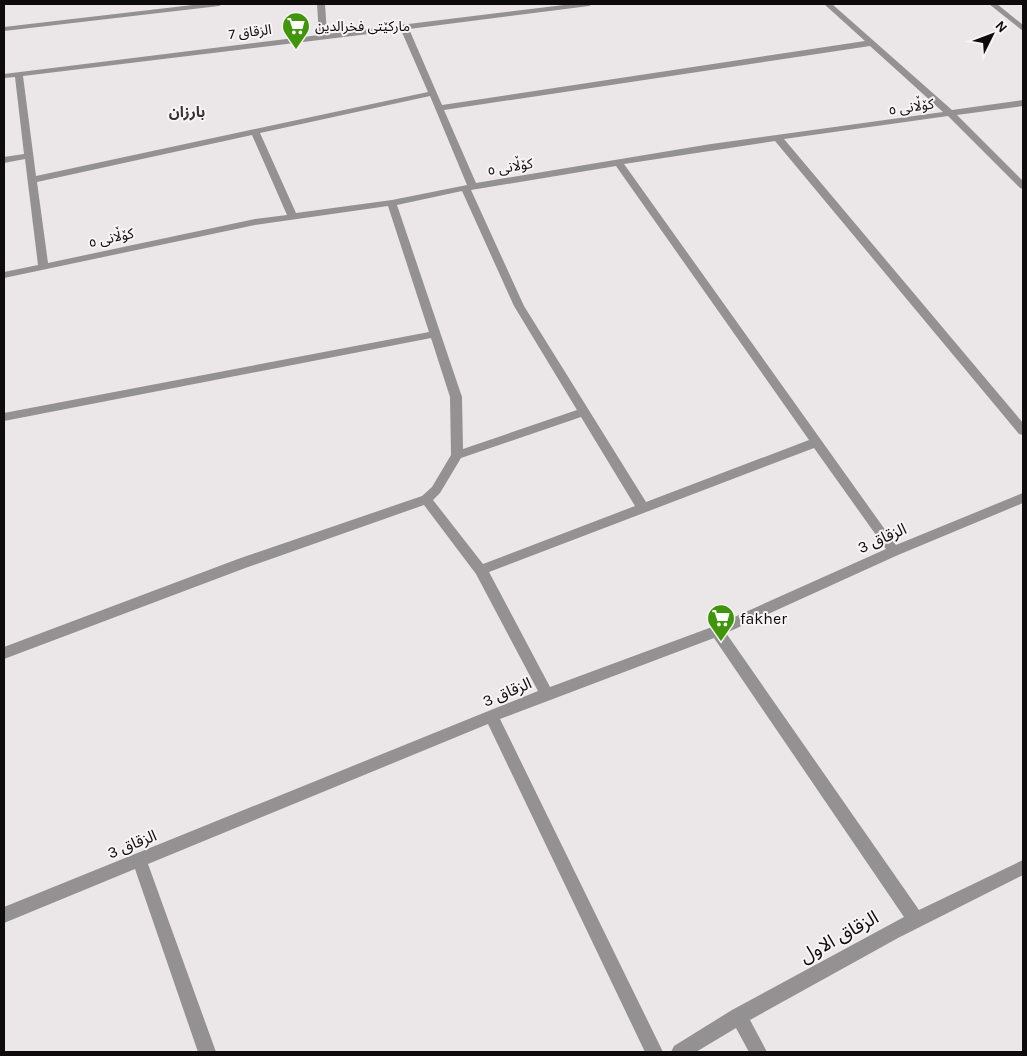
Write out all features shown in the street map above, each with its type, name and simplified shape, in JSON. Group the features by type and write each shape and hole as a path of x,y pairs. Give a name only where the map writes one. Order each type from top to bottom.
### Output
{"street":[{"path":"4,29 215,4"},
{"path":"321,4 323,36"},
{"name":"الزقاق 7","path":"4,76 590,4"},
{"path":"828,4 952,115 1023,186"},
{"path":"993,4 1023,30"},
{"path":"404,26 519,306 642,508"},
{"path":"439,108 870,43"},
{"path":"19,74 43,266"},
{"path":"32,180 433,93"},
{"name":"کۆڵانی ٥","path":"4,275 292,216 392,203 469,187 619,162 778,138 952,115 1023,103"},
{"path":"254,132 292,216"},
{"path":"778,138 1023,431"},
{"path":"4,160 29,156"},
{"path":"619,162 894,551"},
{"path":"4,653 243,563 426,499 436,490 457,455 456,397 392,203"},
{"path":"4,417 434,334"},
{"path":"457,455 584,412"},
{"path":"481,570 817,442"},
{"name":"الزقاق 3","path":"4,915 547,694 717,631 894,551 1023,498"},
{"path":"426,499 481,570 547,694"},
{"path":"717,631 915,919"},
{"path":"492,717 654,1052"},
{"path":"139,860 208,1052"},
{"name":"الزقاق الاول","path":"680,1052 738,1016 915,919 1023,867"},
{"path":"738,1016 758,1052"}],"place":[{"name":"مارکێتی فخرالدین","path":"296,50"},
{"name":"fakher","path":"721,642"}],"district":[{"name":"بارزان","path":"187,112"}]}
